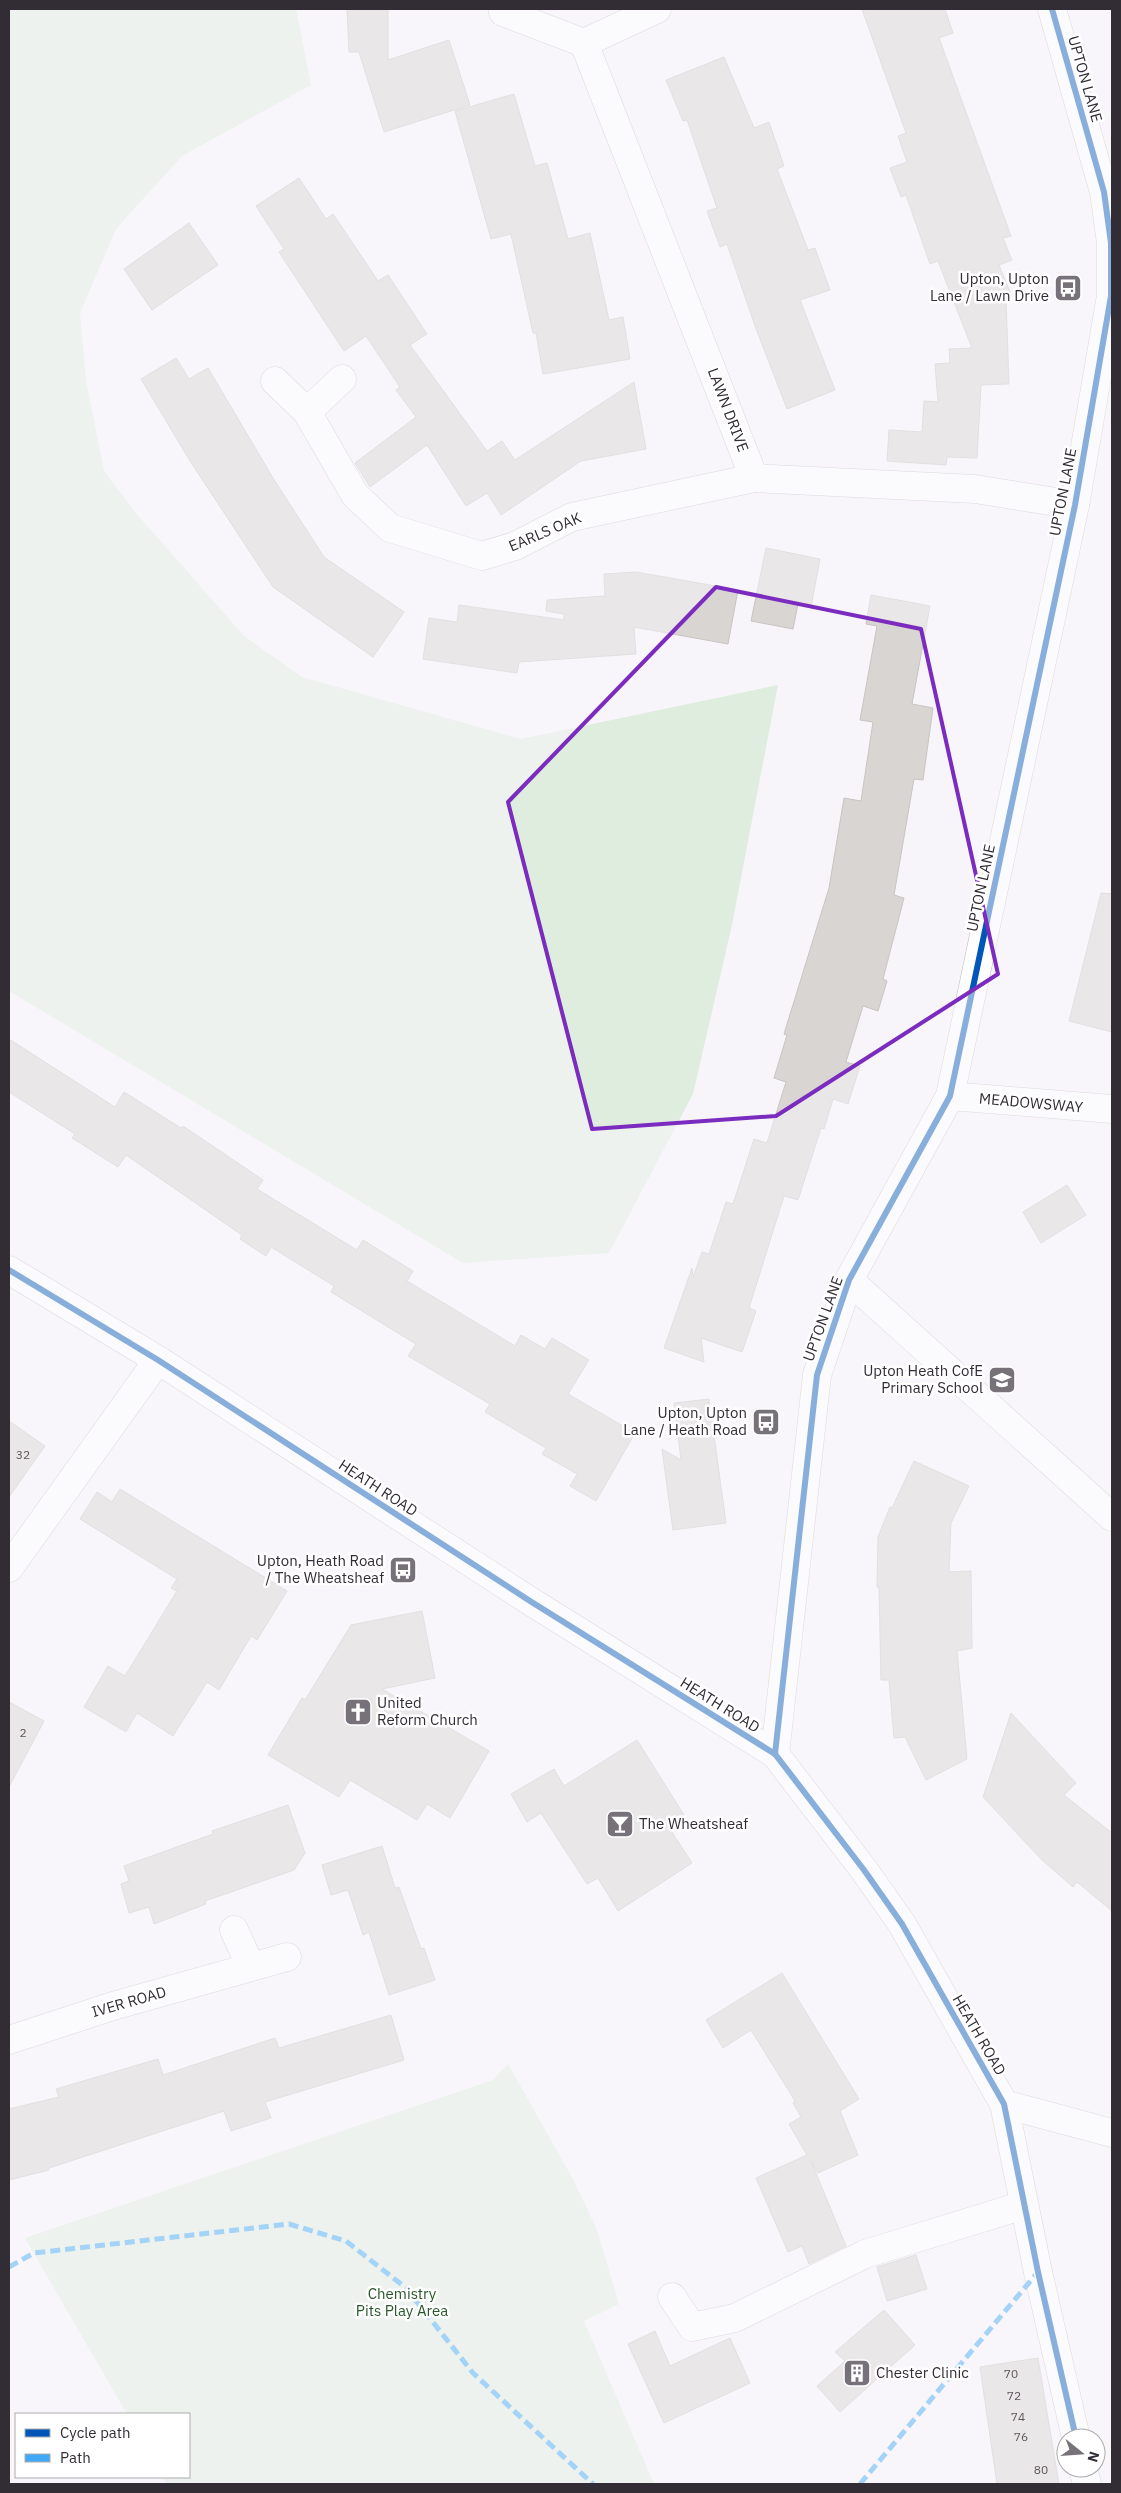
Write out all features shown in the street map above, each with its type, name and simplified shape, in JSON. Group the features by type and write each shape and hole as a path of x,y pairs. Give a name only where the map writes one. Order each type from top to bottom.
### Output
{"street":[{"path":"503,12 584,43 657,9"},
{"name":"UPTON LANE","path":"775,1754 817,1375 850,1280 950,1096 1074,505 1110,296 1111,243 1104,192 1052,9"},
{"name":"LAWN DRIVE","path":"584,43 754,478"},
{"path":"307,412 342,379"},
{"name":"EARLS OAK","path":"275,381 307,412 355,494 390,528 482,556 515,546 572,517 754,478"},
{"path":"754,478 974,489 1074,505"},
{"name":"MEADOWSWAY","path":"950,1096 1112,1109"},
{"name":"HEATH ROAD","path":"9,1270 158,1360 530,1602 775,1754 864,1870 902,1924 1004,2104 1024,2205 1074,2428"},
{"path":"850,1280 1112,1517"},
{"path":"9,1568 158,1360"},
{"path":"234,1930 250,1967"},
{"name":"IVER ROAD","path":"9,2040 112,2006 288,1957"},
{"path":"1004,2104 1112,2133"},
{"path":"672,2297 692,2327 735,2318 865,2254 1024,2205"}],"highlighted area":[{"path":"716,587 921,629 998,974 776,1116 592,1129 508,802"}],"green space":[{"path":"9,9 296,9 311,85 182,156 116,229 80,313 86,380 104,471 135,512 244,636 302,677 521,739 778,685 732,925 693,1094 609,1253 463,1263 9,991"},
{"name":"Chemistry Pits Play Area","path":"508,2064 574,2181 597,2230 619,2304 584,2321 654,2484 167,2484 164,2478 190,2478 190,2413 126,2413 25,2238 493,2080"}],"building":[{"path":"347,9 388,9 388,60 449,40 470,105 384,132 359,52 349,52"},
{"path":"862,9 945,9 953,33 939,38 1011,236 1003,238 1012,260 999,265 1012,297 1006,300 1009,384 981,385 977,458 947,457 946,465 887,461 889,430 922,432 924,401 938,402 935,364 950,363 949,349 972,348 938,261 930,264 906,195 901,197 890,168 907,162 898,136 906,133"},
{"path":"724,57 754,128 769,122 784,166 777,169 808,250 815,248 830,290 800,300 835,390 787,409 755,326 727,244 720,247 707,211 717,208 687,120 683,121 666,80"},
{"path":"514,94 535,166 547,163 568,239 590,233 609,320 623,317 630,359 543,374 536,333 533,333 511,234 491,239 455,111"},
{"path":"299,178 326,219 333,214 378,281 388,275 427,334 410,345 487,451 502,441 515,460 634,382 646,449 581,461 501,515 487,493 466,506 427,445 370,487 355,463 416,417 396,390 400,387 366,336 344,351 279,252 284,249 256,206"},
{"path":"189,223 218,265 152,310 124,269"},
{"path":"176,358 189,379 208,368 273,478 324,557 404,612 373,657 273,587 190,461 141,379"},
{"path":"766,548 820,559 811,607 798,604 793,629 751,621"},
{"path":"636,572 738,590 728,644 634,627 636,654 519,662 517,673 423,659 429,618 457,622 459,605 564,620 564,614 546,611 547,600 605,596 604,574"},
{"path":"871,595 930,606 912,704 933,708 923,780 914,779 894,895 904,898 883,979 887,981 878,1011 863,1006 846,1062 860,1066 848,1104 833,1099 824,1129 821,1128 798,1200 784,1196 749,1308 756,1311 742,1352 701,1338 704,1362 664,1348 692,1268 693,1277 702,1252 709,1254 726,1202 733,1204 754,1139 767,1143 786,1082 774,1078 787,1035 784,1034 829,888 844,798 861,801 873,722 860,720 877,626 866,624"},
{"path":"1101,893 1112,894 1112,1032 1069,1021"},
{"path":"9,1039 115,1107 124,1092 181,1128 183,1126 263,1180 257,1189 357,1250 363,1240 413,1271 407,1281 515,1346 521,1335 545,1349 552,1338 589,1360 568,1394 635,1433 596,1501 570,1486 577,1474 542,1454 546,1448 485,1412 490,1404 408,1356 416,1344 331,1292 334,1286 271,1247 266,1256 240,1239 242,1235 126,1155 118,1167 72,1138 75,1134 9,1092"},
{"path":"1067,1185 1086,1215 1041,1243 1023,1212"},
{"path":"709,1399 726,1523 673,1530 662,1449 681,1460 674,1403"},
{"path":"9,1421 45,1446 9,1497"},
{"path":"914,1461 969,1486 951,1523 949,1572 971,1571 972,1648 957,1651 967,1759 926,1780 905,1737 894,1738 889,1680 881,1680 879,1587 877,1587 878,1537 890,1507 892,1508"},
{"path":"120,1489 287,1591 257,1640 251,1636 219,1690 207,1682 173,1736 137,1713 126,1732 84,1707 108,1666 125,1676 177,1591 171,1588 177,1579 80,1519 97,1492 112,1502"},
{"name":"United Reform Church","path":"422,1611 435,1678 382,1689 489,1751 450,1818 427,1804 417,1820 350,1780 339,1797 268,1755 302,1698 305,1700 351,1625"},
{"path":"9,1702 44,1721 9,1787"},
{"path":"1011,1713 1076,1783 1064,1795 1112,1833 1112,1911 1077,1882 1073,1887 1042,1860 983,1797"},
{"name":"The Wheatsheaf","path":"637,1740 684,1815 668,1826 692,1863 618,1911 598,1878 587,1884 541,1813 527,1822 511,1794 554,1769 564,1786"},
{"path":"288,1805 305,1853 294,1870 205,1901 206,1904 154,1924 149,1907 129,1913 121,1884 129,1881 124,1866 213,1834 212,1831"},
{"path":"382,1846 395,1888 399,1887 421,1949 424,1948 435,1980 389,1995 369,1932 363,1935 348,1890 331,1895 322,1865"},
{"path":"782,1973 859,2099 840,2111 858,2155 818,2173 811,2161 846,2246 809,2264 802,2246 788,2252 756,2178 807,2155 789,2124 801,2117 793,2103 795,2101 751,2030 723,2048 706,2020"},
{"path":"391,2015 404,2060 265,2102 271,2118 231,2131 224,2111 49,2168 49,2170 9,2180 9,2109 59,2097 56,2089 158,2059 163,2075 275,2038 279,2048"},
{"path":"916,2255 927,2289 887,2301 877,2267"},
{"name":"Chester Clinic","path":"884,2310 915,2345 840,2412 817,2386 845,2361 835,2352"},
{"path":"655,2331 670,2366 730,2338 750,2383 664,2423 628,2344"},
{"path":"1038,2358 1056,2466 1056,2478 1058,2478 1059,2484 997,2484 980,2367"}],"marked path":[{"path":"9,2267 34,2253 289,2224 346,2241 406,2288 473,2373 593,2484"},
{"path":"860,2484 1038,2272"}],"cycle path":[{"path":"775,1754 817,1375 849,1280 950,1096 1075,505 1111,296 1111,243 1104,192 1052,9"},
{"path":"9,1270 158,1360 530,1601 775,1754 864,1870 902,1924 1004,2104 1038,2272 1074,2428"}],"place":[{"name":"Upton, Upton Lane / Lawn Drive","path":"1068,288"},
{"name":"Upton Heath CofE Primary School","path":"1002,1380"},
{"name":"Upton, Upton Lane / Heath Road","path":"766,1422"},
{"name":"Upton, Heath Road / The Wheatsheaf","path":"403,1570"},
{"name":"United Reform Church","path":"358,1712"},
{"name":"The Wheatsheaf","path":"620,1824"},
{"name":"Chester Clinic","path":"857,2373"}]}
